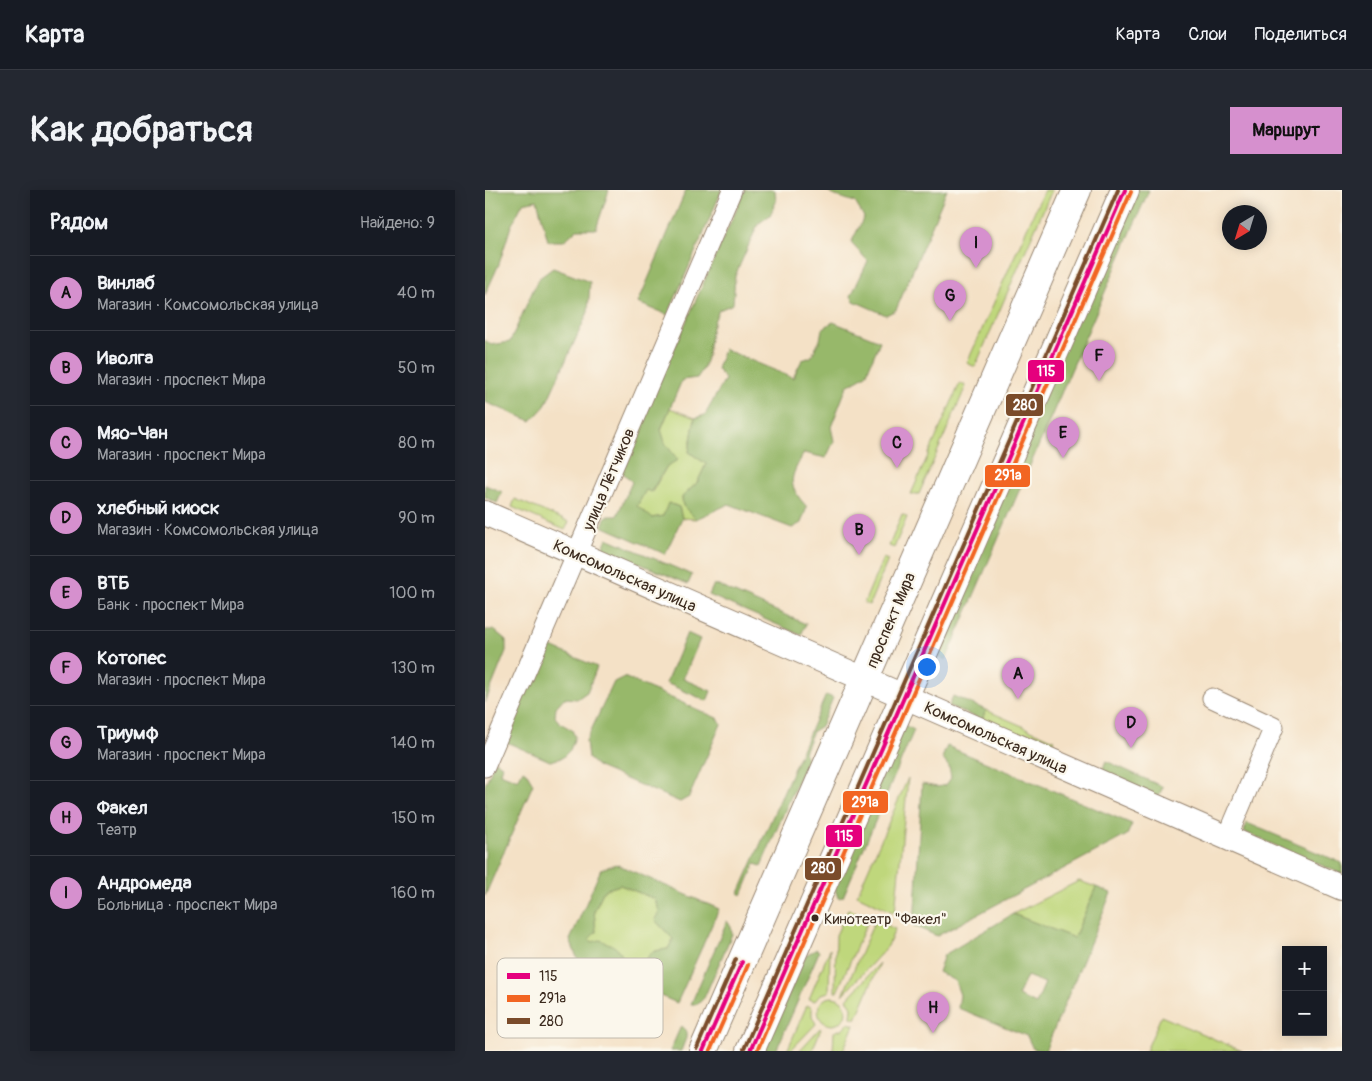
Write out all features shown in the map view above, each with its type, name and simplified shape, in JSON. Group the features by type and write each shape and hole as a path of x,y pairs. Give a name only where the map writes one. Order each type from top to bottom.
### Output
{"main road":[{"name":"проспект Мира","path":"703,1051 1077,190"},
{"path":"750,1051 1125,190"}],"street":[{"name":"улица Лётчиков","path":"485,768 732,190"},
{"name":"Комсомольская улица","path":"485,513 1342,888"},
{"path":"1212,698 1274,727 1227,838"}],"green space":[{"path":"485,190 609,190 596,229 577,229 564,241 548,241 537,200 523,203 511,226 499,264 485,295"},
{"path":"686,190 722,190 668,315 638,303"},
{"path":"745,190 775,190 776,202 770,215 758,224 735,276 733,304 719,310 712,329 704,367 697,378 682,380 661,429 665,443 678,460 667,466 651,492 646,490 637,506 652,518 663,516 668,503 679,507 682,518 665,554 602,526 606,516 617,516 632,482 620,470"},
{"path":"826,190 947,190 896,310 886,315 854,301 851,296 868,261 851,243 864,217 855,202 832,195"},
{"path":"1044,190 1052,190 975,367 967,363"},
{"path":"1131,190 1149,190 946,660 931,653"},
{"path":"553,268 590,282 588,312 545,406 531,421 485,402 485,340 491,345 510,342 538,279"},
{"path":"833,322 880,341 866,375 847,386 831,427 834,441 826,458 804,453 793,475 793,486 807,507 801,523 792,528 729,504 696,519 683,506 682,497 697,483 706,464 689,452 695,418 705,415 725,379 717,369 724,349 793,378 802,360 811,357 820,340 822,329"},
{"path":"960,383 966,386 919,494 911,494"},
{"path":"670,408 695,418 689,452 706,464 697,483 682,497 683,506 696,519 682,518 679,507 669,503 663,516 651,518 637,506 646,489 652,492 667,466 665,443 661,430"},
{"path":"485,485 502,492 497,503 485,497"},
{"path":"515,499 569,522 565,530 512,507"},
{"path":"902,514 907,517 894,548 889,546"},
{"path":"607,538 692,575 688,584 603,548"},
{"path":"883,558 888,560 869,605 864,603"},
{"path":"714,584 806,624 801,635 709,595"},
{"path":"485,630 494,630 506,640 506,651 485,703"},
{"path":"687,633 700,639 683,679 711,691 707,701 666,683"},
{"path":"545,644 597,667 587,692 577,699 564,698 556,707 555,717 560,723 572,730 575,737 570,750 562,758 550,761 504,741"},
{"path":"624,677 719,719 721,724 689,797 680,802 598,767 588,758 586,741 614,682"},
{"path":"826,695 833,698 821,726 813,731 804,752 807,759 761,866 755,864 742,895 739,893"},
{"path":"953,696 986,710 982,720 949,706"},
{"path":"986,710 1054,740 1050,750 982,720"},
{"path":"904,725 914,730 843,897 838,898 834,885"},
{"path":"947,746 1132,824 1127,835 937,936 914,926 922,784 937,787 946,785 951,778 949,767 942,758"},
{"path":"495,761 502,765 500,773 518,780 523,770 533,784 485,896 485,785"},
{"path":"1106,761 1163,787 1158,797 1101,773"},
{"path":"908,778 895,912 895,913 857,895"},
{"path":"1247,823 1342,863 1342,874 1244,832"},
{"path":"616,864 719,909 677,1003 663,997 663,958 647,958 654,951 668,949 673,939 655,920 659,911 655,899 620,885 604,890 594,911 596,932 589,939 592,942 600,940 610,944 619,951 623,958 577,958 570,940 601,869"},
{"path":"1079,881 1096,887 1074,938 1013,914"},
{"path":"620,885 655,899 659,911 655,920 673,939 668,949 654,951 652,958 619,958 588,939 596,932 594,911 604,890"},
{"path":"1096,887 1111,893 1045,1051 1033,1049 1027,1036 958,1008 960,995 955,981 938,972 944,955 1013,914 1074,938","holes":["1027,976 1045,983 1036,1004 1018,996"]},
{"path":"848,909 869,918 837,992 835,992 836,935"},
{"path":"875,920 895,929 888,946 843,995"},
{"path":"727,921 731,927 732,934 704,998 698,1004 691,1004"},
{"path":"817,949 819,952 776,1051 764,1051 806,955"},
{"path":"830,949 829,992 821,994 815,1001 809,999"},
{"path":"880,963 856,1019 851,1017 852,1007 847,999"},
{"path":"832,997 842,1001 846,1011 842,1021 832,1025 822,1021 818,1011 822,1001"},
{"path":"807,1005 812,1008 812,1016 816,1024 790,1051 787,1051"},
{"path":"1161,1016 1242,1051 1146,1051"},
{"path":"848,1023 854,1025 843,1051 833,1051 834,1032 842,1029"},
{"path":"681,1026 686,1031 686,1038 681,1051 670,1051"},
{"path":"820,1028 812,1051 799,1051"}],"transit line":[{"name":"280","path":"744,1049 1118,190"},
{"name":"115","path":"750,1051 1125,190"},
{"name":"291а","path":"757,1051 1131,192"},
{"name":"280","path":"697,1048 736,959"},
{"name":"115","path":"703,1051 742,962"},
{"name":"291а","path":"710,1051 748,965"}],"place":[{"name":"Андромеда","path":"976,268"},
{"name":"Триумф","path":"950,321"},
{"name":"Котопес","path":"1099,381"},
{"name":"ВТБ","path":"1063,458"},
{"name":"Мяо-Чан","path":"897,468"},
{"name":"Иволга","path":"859,555"},
{"name":"Винлаб","path":"1018,699"},
{"name":"хлебный киоск","path":"1131,748"},
{"name":"Кинотеатр \"Факел\"","path":"815,918"},
{"name":"Факел","path":"933,1033"}]}
